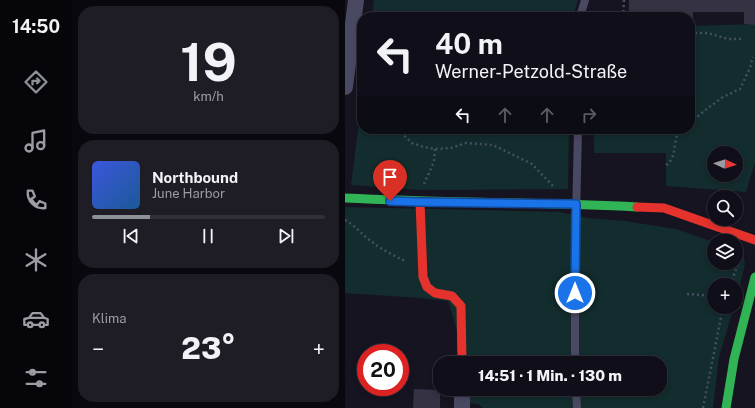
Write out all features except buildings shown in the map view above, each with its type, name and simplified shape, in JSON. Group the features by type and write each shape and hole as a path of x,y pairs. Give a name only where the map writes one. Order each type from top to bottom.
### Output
{"street":[{"path":"345,88 356,0"},
{"path":"345,198 420,202 576,204 664,208 755,240"},
{"path":"420,202 423,277 427,287 435,293 453,296 461,306 462,356"},
{"path":"726,408 739,334 755,278"},
{"path":"462,396 462,408"}],"lane":[{"path":"581,12 585,0"},
{"path":"575,356 578,134"},
{"path":"576,396 577,408"}],"path":[{"path":"623,12 624,0"},
{"path":"695,33 708,33 728,39 744,39"},
{"path":"695,119 723,97 740,89 753,58"},
{"path":"402,134 412,143 435,149 451,148 467,143 493,144 532,164 551,184 566,204"},
{"path":"666,165 671,162 674,155 677,134"},
{"path":"420,202 421,193 434,162 435,149"},
{"path":"345,220 391,255 406,262 422,265"},
{"path":"687,294 707,295"},
{"path":"703,408 722,314"}],"green space":[{"path":"374,0 578,0 574,12 373,12"},
{"path":"755,24 755,162 746,192 743,192 743,190 719,190 666,186 666,153 594,153 594,134 695,134 695,26"},
{"path":"357,134 569,134 568,189 419,190 351,185"},
{"path":"345,207 559,212 589,218 625,221 676,229 707,240 707,270 743,270 743,252 745,264 742,278 707,278 707,314 732,314 719,357 713,408 483,408 478,404 468,403 468,396 667,396 667,356 465,356 448,301 345,293"}],"traffic: fast":[{"path":"345,198 637,207"},
{"path":"726,408 734,359 755,277"}],"traffic: jam":[{"path":"420,202 423,277 427,287 435,293 452,296 461,306 462,356"},
{"path":"637,207 664,208 755,240"}],"route":[{"path":"390,201 576,204 575,293"}]}
